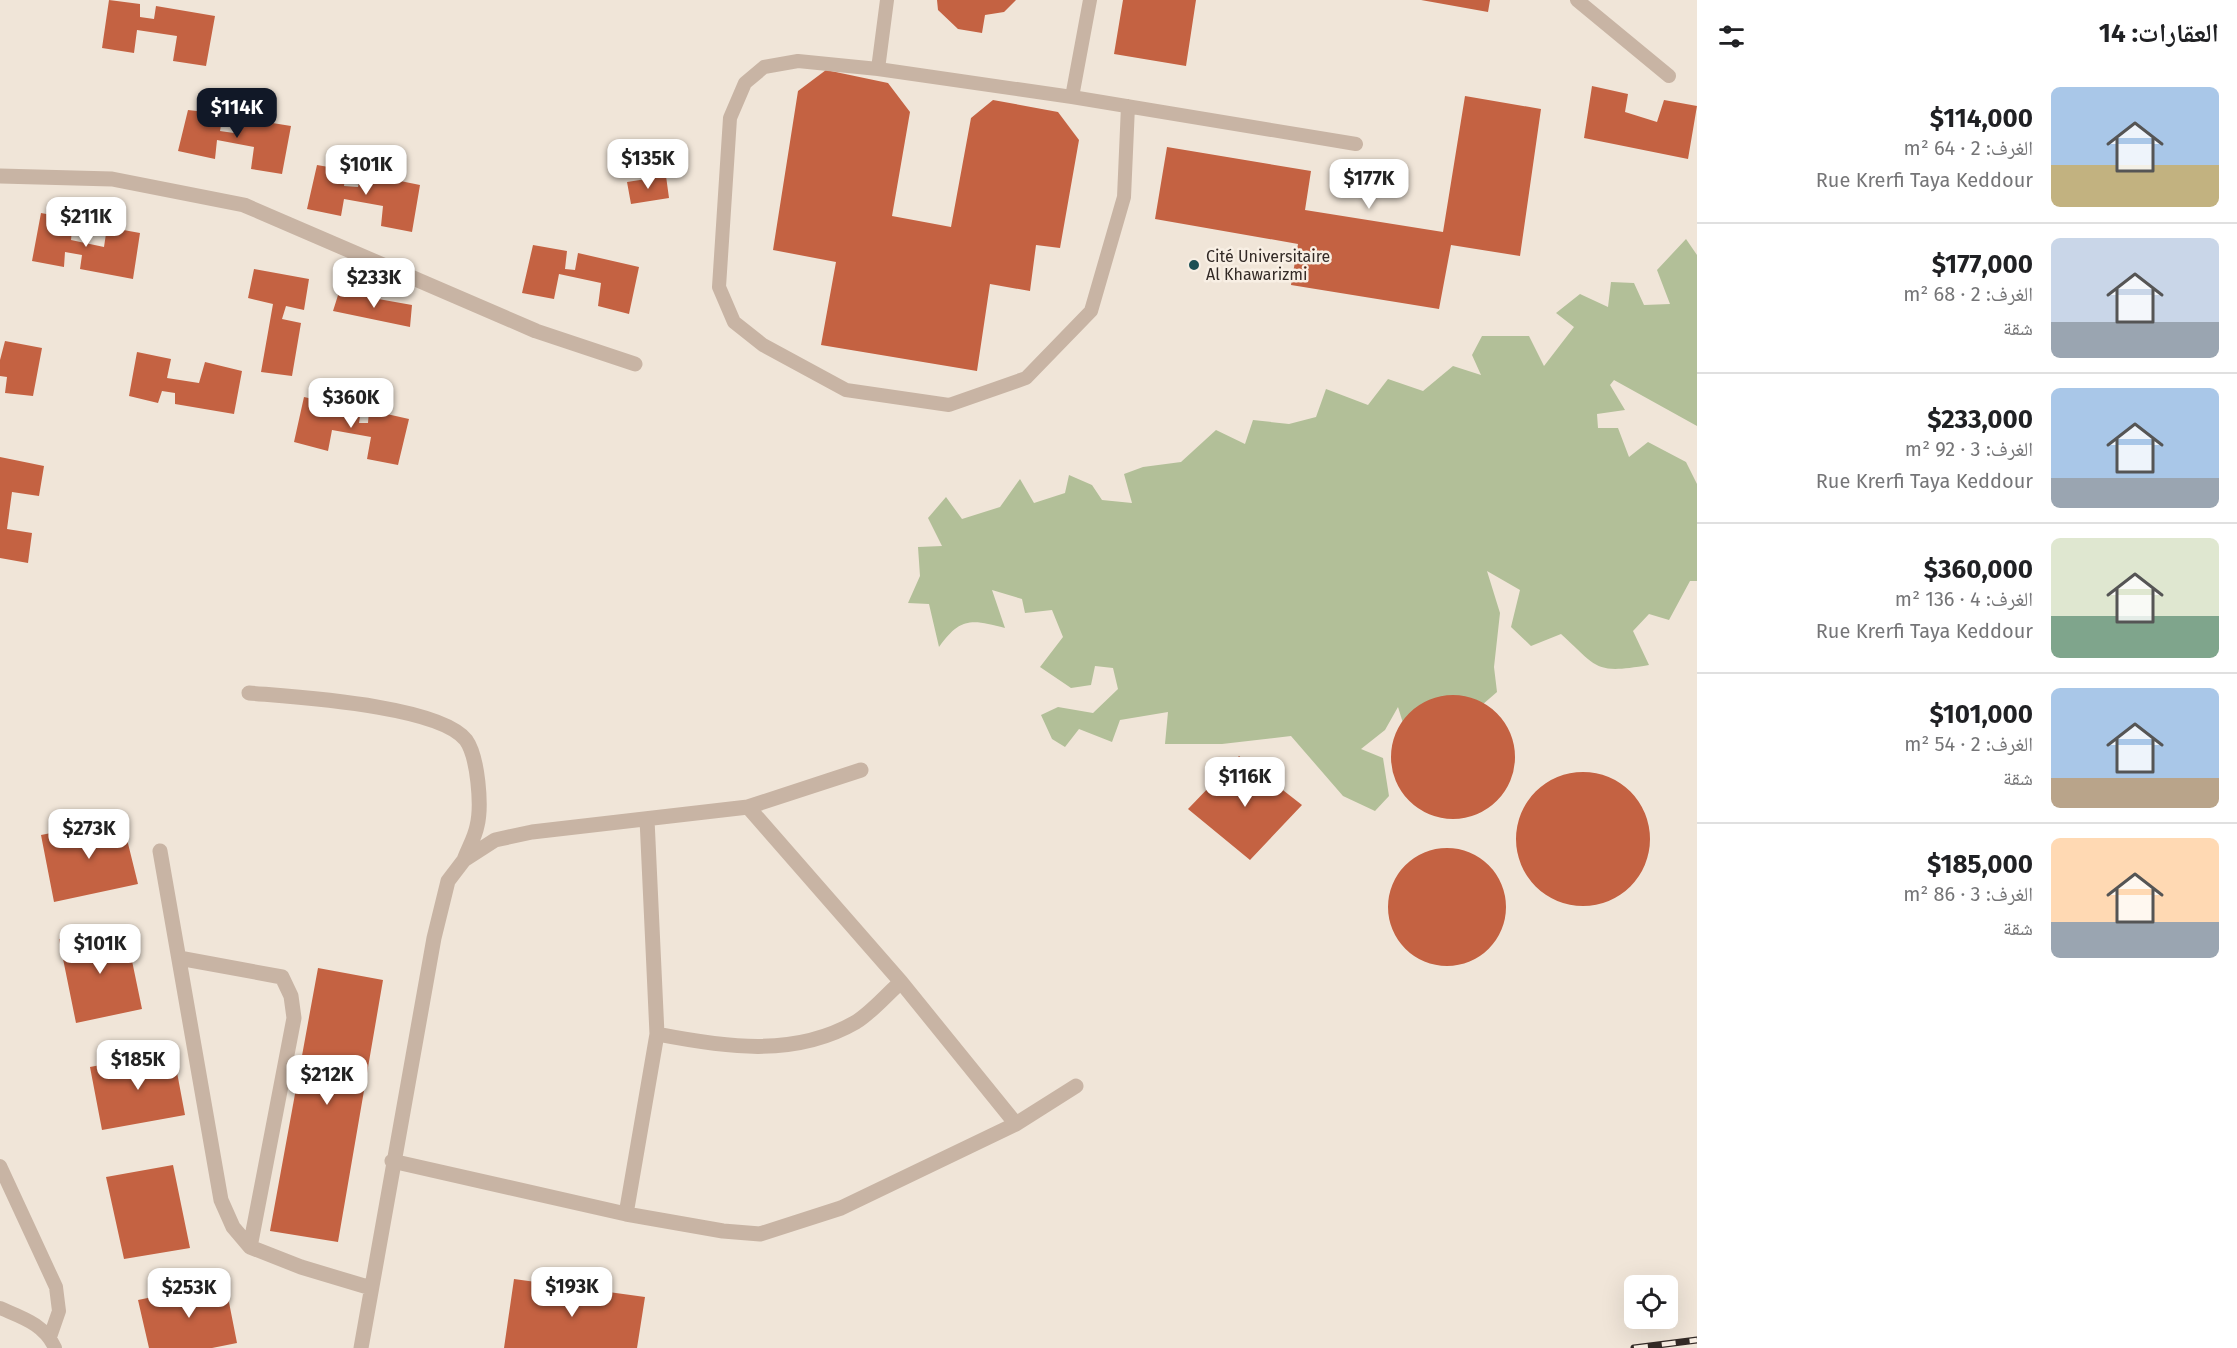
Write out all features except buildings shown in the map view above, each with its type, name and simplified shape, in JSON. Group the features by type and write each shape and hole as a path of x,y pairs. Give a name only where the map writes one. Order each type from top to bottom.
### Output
{"street":[{"path":"0,176 112,179 244,205 536,331 635,364"},
{"path":"249,693 380,706 450,728 465,740 474,757 479,799 477,825 464,860 448,881 434,938 392,1161 361,1348"},
{"path":"464,860 495,840 532,832 748,807 861,770"},
{"path":"748,807 901,981 1016,1124"},
{"path":"626,1214 657,1034 647,819"},
{"path":"160,851 221,1200 233,1227 250,1247 301,1267 371,1288"},
{"path":"179,958 282,978 291,996 294,1018 250,1247"},
{"path":"657,1034 717,1045 773,1047 811,1040 856,1021 901,981"},
{"path":"392,1161 626,1214 723,1231 760,1234 841,1208 1016,1124 1076,1086"}],"lane":[{"path":"878,69 887,0"},
{"path":"1072,97 1090,0"},
{"path":"1577,0 1669,75"},
{"path":"1128,106 1124,197 1090,311 1026,378 949,405 846,390 763,345 734,321 718,287 730,118 745,83 764,67 798,62 878,69 1072,97 1128,106 1356,144"},
{"path":"0,1166 56,1287 59,1311 52,1342"},
{"path":"0,1308 38,1324 52,1342"}],"green space":[{"path":"1686,239 1697,255 1697,426 1614,380 1610,385 1625,410 1597,414 1598,428 1618,428 1629,457 1648,442 1686,462 1697,484 1697,581 1690,581 1669,620 1649,614 1633,631 1649,665 1618,669 1599,666 1591,662 1561,634 1531,646 1511,627 1520,590 1487,571 1500,613 1494,667 1497,692 1467,718 1428,717 1407,736 1398,707 1385,730 1361,749 1383,758 1389,796 1375,811 1343,796 1291,736 1222,744 1165,744 1168,712 1120,720 1112,742 1079,729 1065,747 1052,739 1041,715 1058,707 1093,713 1118,689 1113,668 1095,666 1091,685 1071,688 1040,667 1063,637 1052,610 1025,613 1022,599 992,590 1005,628 975,622 960,625 939,647 929,604 908,603 920,576 918,547 942,546 928,518 946,497 962,519 1000,507 1020,479 1034,503 1065,493 1069,475 1092,485 1102,500 1132,503 1124,474 1143,467 1181,462 1216,430 1245,444 1253,420 1289,424 1316,417 1326,389 1368,405 1388,379 1423,391 1453,366 1481,375 1472,355 1482,336 1529,336 1544,366 1574,327 1556,313 1580,294 1608,307 1611,282 1634,283 1644,305 1670,304 1657,270"}],"railway":[{"path":"1634,1348 1697,1340"}],"place":[{"name":"Cité Universitaire Al Khawarizmi","path":"1194,265"}]}
